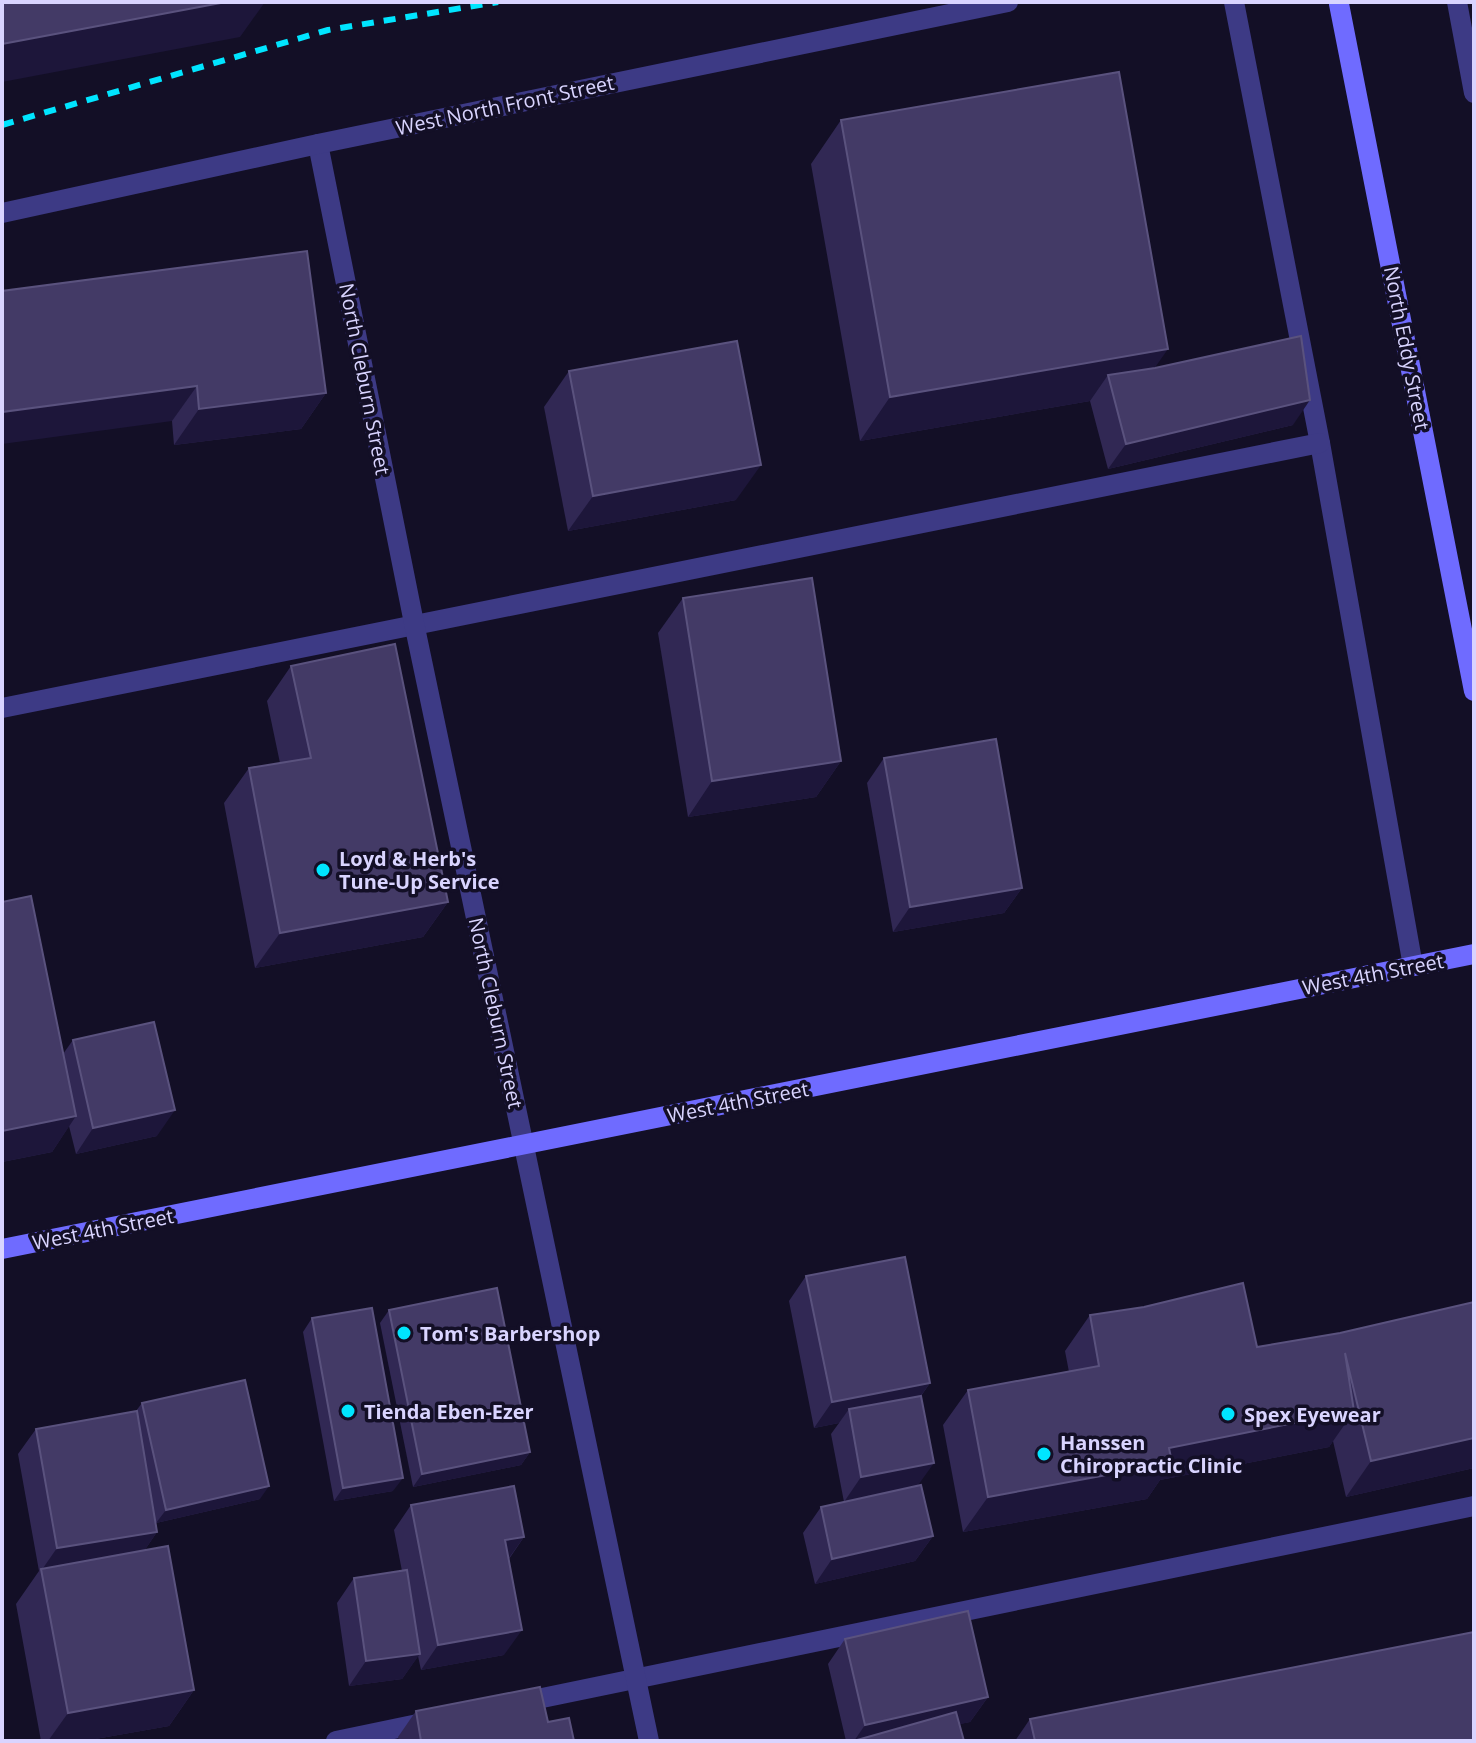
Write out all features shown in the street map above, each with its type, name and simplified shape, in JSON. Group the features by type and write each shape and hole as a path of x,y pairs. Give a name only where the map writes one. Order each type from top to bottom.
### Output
{"main road":[{"name":"North Eddy Street","path":"1339,4 1474,691"},
{"name":"West 4th Street","path":"2,1249 1474,954"}],"street":[{"name":"West North Front Street","path":"2,213 318,144 1008,2"},
{"path":"1234,2 1320,443 1413,966"},
{"path":"1457,2 1474,93"},
{"name":"North Cleburn Street","path":"318,144 414,623 649,1741"},
{"path":"2,708 1320,443"},
{"path":"501,1707 1474,1506"},
{"path":"336,1741 456,1716"}],"building":[{"path":"2,2 226,2 2,44"},
{"path":"1119,72 1168,349 890,397 841,120"},
{"path":"307,251 326,393 199,409 197,386 2,412 2,291"},
{"path":"1301,336 1310,400 1126,444 1108,375 1155,368"},
{"path":"737,341 761,465 593,496 569,371"},
{"path":"812,578 841,761 712,781 683,598"},
{"name":"Loyd & Herb's Tune-Up Service","path":"395,644 448,902 280,933 249,768 311,758 291,666"},
{"path":"996,739 1022,888 910,907 884,758"},
{"path":"31,896 76,1116 2,1131 2,902"},
{"path":"154,1022 175,1110 93,1128 73,1040"},
{"path":"905,1257 930,1383 832,1402 806,1276"},
{"path":"1243,1283 1257,1347 1340,1333 1474,1302 1474,1438 1371,1461 1345,1353 1354,1411 1169,1448 1172,1463 988,1497 968,1390 1099,1366 1090,1315 1144,1307"},
{"path":"497,1288 530,1452 422,1474 389,1310"},
{"name":"Tienda Eben-Ezer","path":"372,1308 403,1478 343,1488 312,1318"},
{"path":"245,1380 269,1486 166,1510 142,1403"},
{"path":"921,1396 934,1463 861,1477 849,1409"},
{"path":"137,1411 157,1532 57,1548 36,1429"},
{"path":"921,1485 933,1536 832,1559 821,1507"},
{"path":"514,1486 524,1537 505,1540 522,1630 438,1645 411,1505"},
{"path":"168,1546 194,1690 68,1713 41,1569"},
{"path":"407,1570 420,1654 366,1661 354,1578"},
{"path":"968,1611 988,1697 865,1725 845,1639"},
{"path":"1474,1632 1474,1741 1035,1741 1030,1719"},
{"path":"540,1687 548,1722 569,1718 574,1741 421,1741 416,1711"},
{"path":"956,1712 964,1741 857,1740"}],"railway":[{"path":"2,125 328,30 498,2"}],"place":[{"name":"Loyd & Herb's Tune-Up Service","path":"323,870"},
{"name":"Tom's Barbershop","path":"404,1333"},
{"name":"Tienda Eben-Ezer","path":"348,1411"},
{"name":"Spex Eyewear","path":"1228,1414"},
{"name":"Hanssen Chiropractic Clinic","path":"1044,1454"}]}
